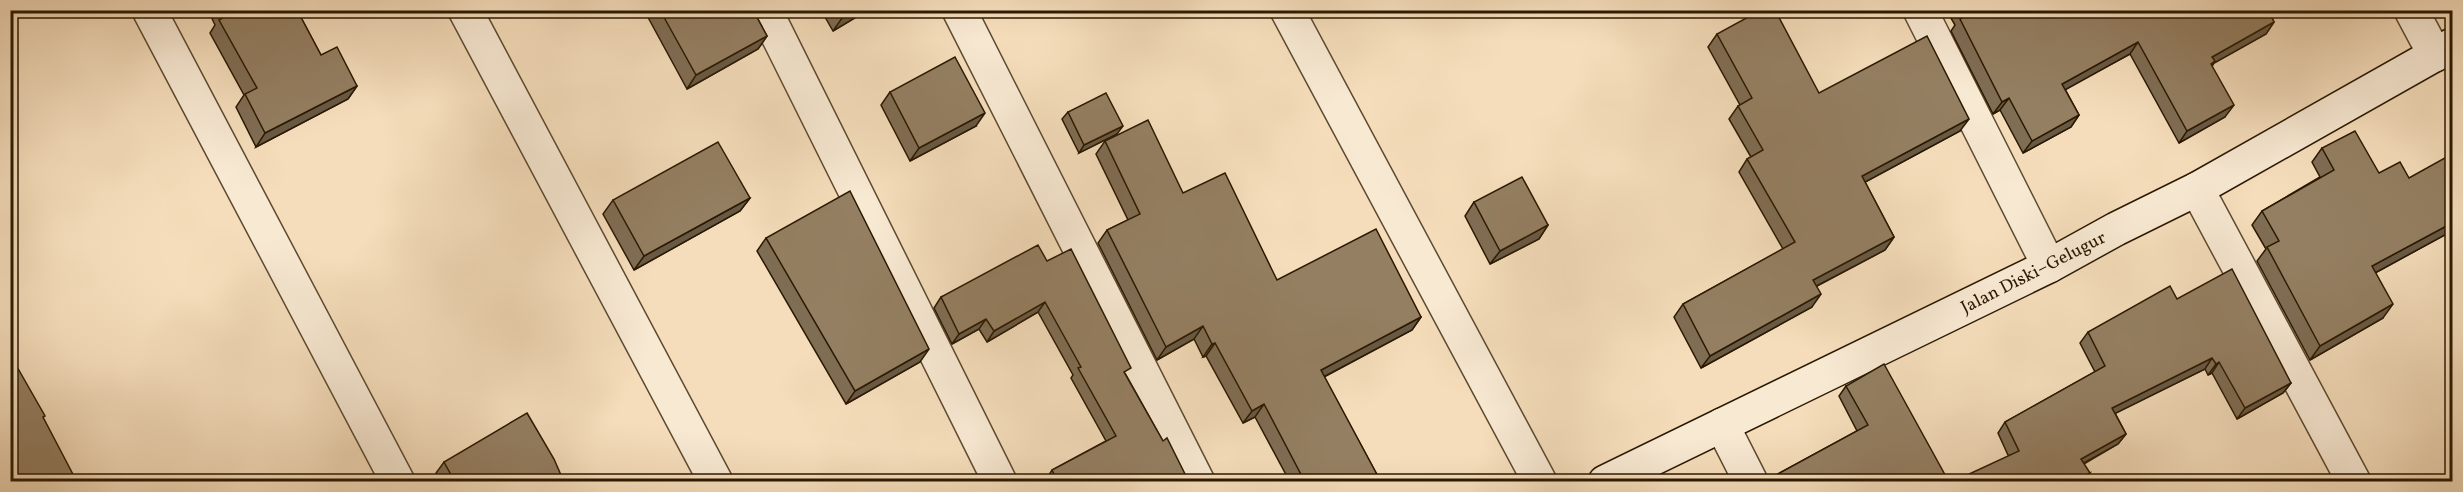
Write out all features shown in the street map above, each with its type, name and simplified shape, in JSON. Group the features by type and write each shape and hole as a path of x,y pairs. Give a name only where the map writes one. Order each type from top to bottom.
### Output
{"street":[{"path":"149,10 398,482"},
{"path":"465,10 716,482"},
{"path":"765,10 1000,482"},
{"path":"959,10 1198,482"},
{"path":"1287,10 1540,482"},
{"path":"1920,10 2049,266"},
{"path":"2411,10 2444,50"},
{"name":"Jalan Diski–Gelugur","path":"1605,482 2049,266 2116,229 2197,189 2444,50"},
{"path":"2197,189 2354,482"},
{"path":"1722,425 1751,482"}],"building":[{"path":"224,10 297,10 321,55 337,47 357,86 265,133 245,94 257,88 219,20 226,16"},
{"path":"660,10 753,10 767,36 696,75"},
{"path":"838,10 855,10 842,18"},
{"path":"1761,10 1775,10 1819,93 1927,36 1969,119 1862,176 1894,237 1813,280 1821,294 1710,356 1683,304 1795,242 1747,159 1763,150 1738,106 1752,98 1717,34"},
{"path":"1962,10 2268,10 2274,22 2212,57 2215,61 2211,64 2234,105 2187,131 2138,42 2062,84 2079,115 2032,141 2009,98 2002,102 1960,19 1965,16"},
{"path":"955,57 985,113 919,148 890,92"},
{"path":"1106,93 1123,126 1084,145 1068,112"},
{"path":"1148,120 1183,193 1225,173 1277,280 1376,229 1421,317 1321,370 1381,482 1305,482 1264,404 1252,411 1215,343 1212,344 1203,326 1166,347 1107,230 1140,214 1105,141"},
{"path":"2355,131 2379,173 2400,162 2409,178 2452,154 2452,223 2372,266 2393,304 2320,346 2267,247 2279,241 2262,211 2334,170 2322,148"},
{"path":"718,142 750,198 644,256 613,200"},
{"path":"1522,177 1548,225 1500,251 1474,202"},
{"path":"850,191 929,349 855,391 766,238"},
{"path":"1038,245 1047,261 1071,249 1131,368 1124,372 1163,441 1167,438 1189,482 1058,482 1052,470 1116,436 1045,302 994,331 986,319 959,334 941,297"},
{"path":"2232,269 2291,383 2245,408 2219,362 2216,364 2212,358 2112,408 2126,434 2081,459 2090,473 2071,482 1952,482 2019,451 2005,422 2105,366 2088,332 2170,286 2177,299"},
{"path":"12,358 45,416 43,417 77,482 10,482 10,473 13,471 10,466 10,359"},
{"path":"1884,364 1949,482 1774,482 1776,475 1868,425 1846,386"},
{"path":"527,413 554,459 564,482 455,482 444,462"}]}
